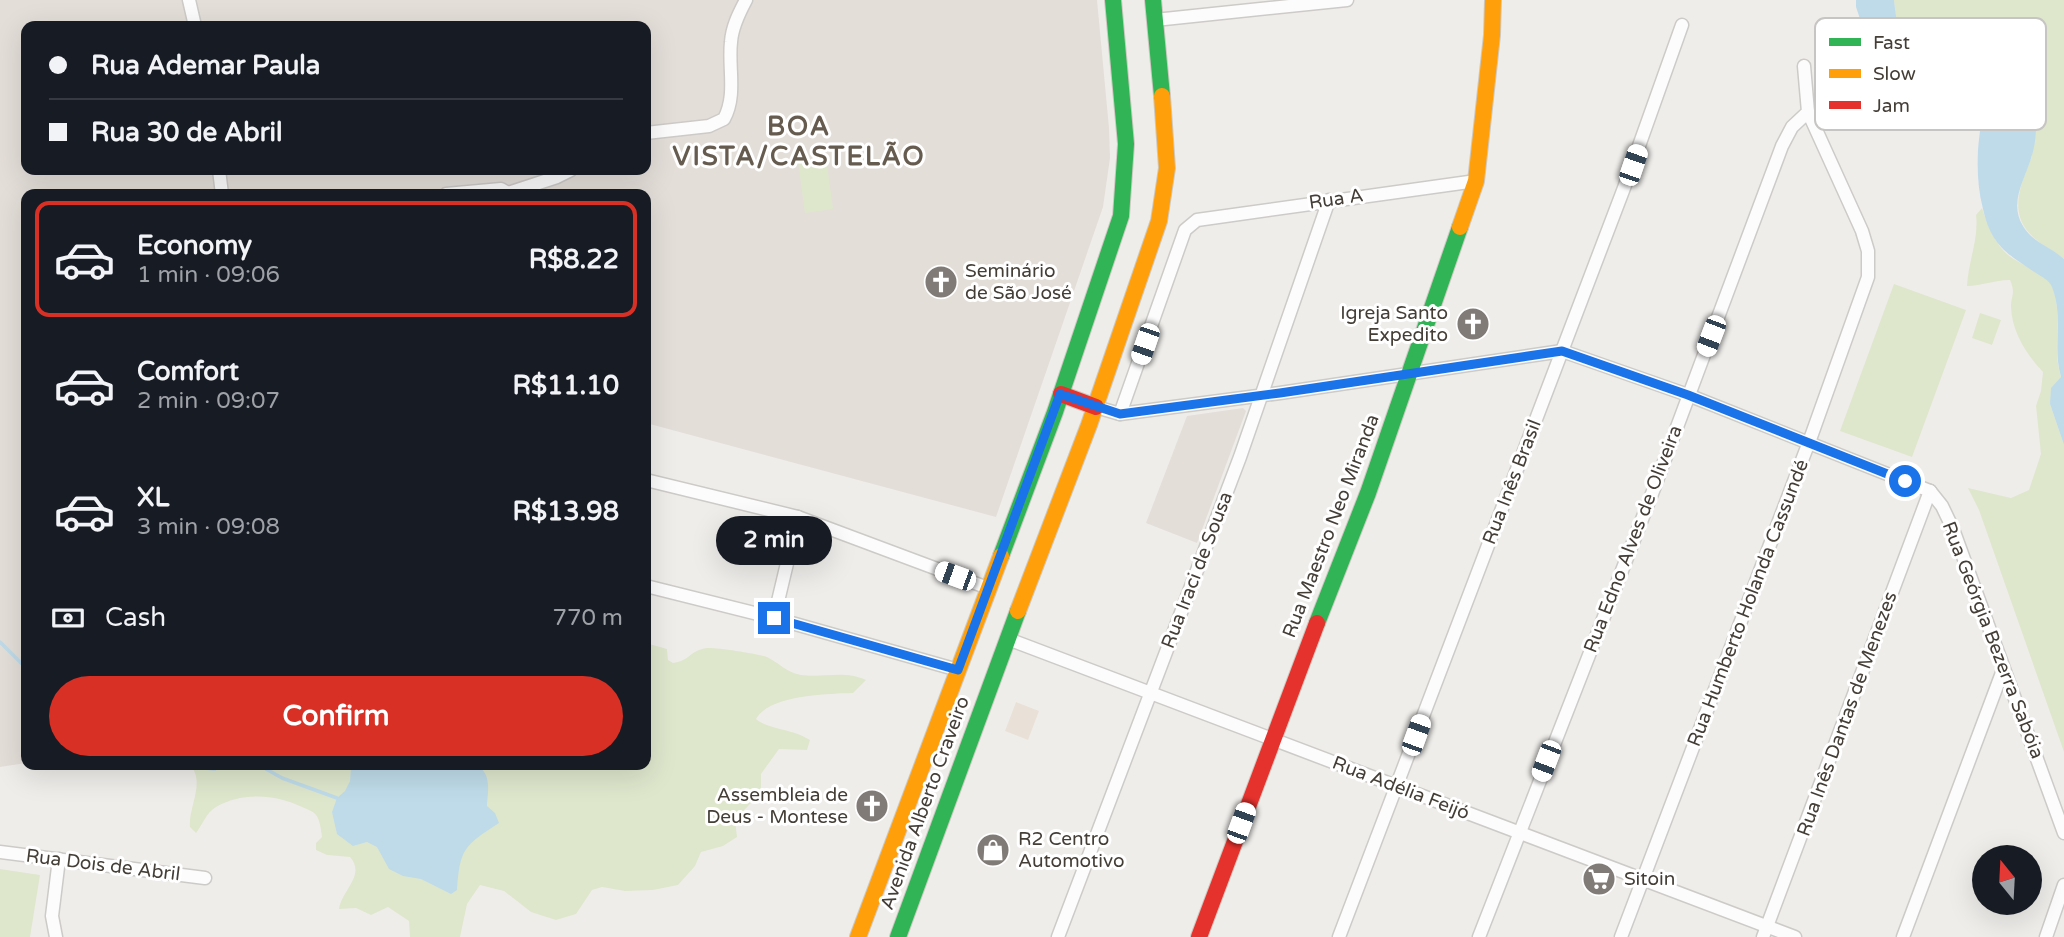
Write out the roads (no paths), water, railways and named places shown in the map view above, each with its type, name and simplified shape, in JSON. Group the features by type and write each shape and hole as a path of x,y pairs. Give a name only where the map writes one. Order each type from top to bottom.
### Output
{"main road":[{"name":"Avenida Alberto Craveiro","path":"858,937 1060,394 1121,216 1126,144 1113,0"},
{"name":"Avenida Alberto Craveiro","path":"898,937 1007,639 1096,407 1159,220 1167,168 1166,118 1153,0"},
{"name":"Rua Maestro Neo Miranda","path":"1199,937 1272,738 1368,494 1476,181 1492,35 1493,0"},
{"path":"1060,394 1096,407"}],"street":[{"path":"188,0 194,21"},
{"path":"651,132 709,126 724,119 731,90 731,40 746,0"},
{"path":"1155,20 1348,0"},
{"name":"Rua Inês Brasil","path":"1339,937 1624,188 1682,25"},
{"path":"1804,66 1808,112"},
{"name":"Rua Edno Alves de Oliveira","path":"1479,937 1655,486 1782,146 1792,127 1808,112"},
{"name":"Rua Humberto Holanda Cassundé","path":"1808,112 1815,127"},
{"name":"Rua Humberto Holanda Cassundé","path":"1621,937 1868,277 1870,264 1862,231 1816,130"},
{"path":"523,189 561,175"},
{"name":"Rua A","path":"1120,414 1185,230 1197,220 1476,181"},
{"name":"Rua Iraci de Sousa","path":"1058,937 1262,396 1329,200"},
{"path":"1096,407 1120,414 1262,396 1562,351 1688,395 1930,491"},
{"path":"651,481 798,517 988,588"},
{"name":"Rua Geórgia Bezerra Sabóia","path":"1930,491 1942,506 1953,529 2064,833"},
{"name":"Rua Inês Dantas de Menezes","path":"1765,931 1930,491"},
{"path":"774,618 798,517"},
{"path":"651,587 774,618 958,670"},
{"name":"Rua Adélia Feijó","path":"1007,639 1643,879 1765,931 1795,937"},
{"path":"1903,937 2003,670"},
{"name":"Rua Dois de Abril","path":"0,852 205,877"},
{"path":"56,937 52,916 59,859"},
{"path":"2046,937 2064,885"}],"water":[{"path":"1856,0 1894,0 1898,18 1860,18"},
{"path":"1979,130 2035,130 2032,155 2017,208 2027,232 2064,259 2064,445 2050,404 2051,388 2061,377 2057,354 2057,310 2052,287 2002,247 1991,232 1981,202"},
{"path":"351,770 483,770 488,783 487,806 495,813 499,823 466,849 460,865 457,890 451,894 421,879 403,876 389,869 377,847 367,842 353,846 337,834 332,812 337,798 345,791 350,781"}],"waterway":[{"path":"0,642 21,663"},
{"path":"268,770 282,778 337,798"}],"place":[{"name":"Seminário de São José","path":"941,282"},
{"name":"Igreja Santo Expedito","path":"1473,324"},
{"name":"Assembleia de Deus - Montese","path":"872,806"},
{"name":"R2 Centro Automotivo","path":"993,850"},
{"name":"Sitoin","path":"1599,879"}],"district":[{"name":"BOA VISTA/CASTELÃO","path":"799,141"}]}
